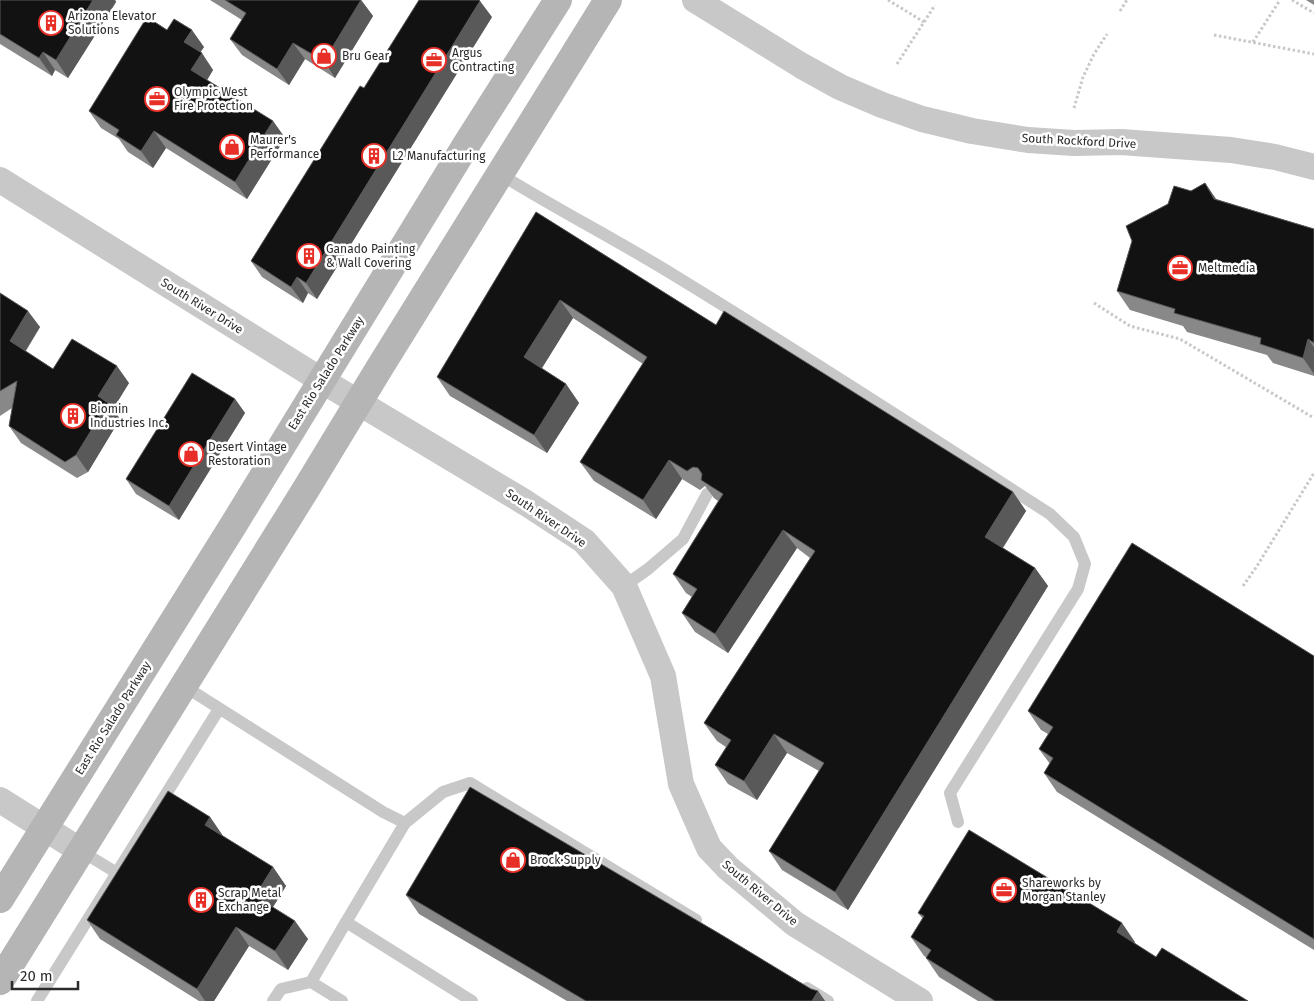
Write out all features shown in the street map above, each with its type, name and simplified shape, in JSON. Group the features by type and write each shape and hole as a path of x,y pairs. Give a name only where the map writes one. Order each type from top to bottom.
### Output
{"main road":[{"name":"East Rio Salado Parkway","path":"0,899 234,524 466,144 558,0"},
{"path":"4,966 81,850 184,686 608,0"}],"street":[{"name":"South Rockford Drive","path":"695,0 802,66 840,87 882,106 922,119 972,131 1028,140 1074,143 1122,142 1231,150 1314,167"},
{"name":"South River Drive","path":"0,180 321,380 526,503 584,541 624,586 663,676 681,784 709,848 728,868 795,924 920,1001"},
{"path":"0,800 81,850"}],"lane":[{"path":"500,174 675,275 818,365 1050,514 1074,536 1085,564 1078,589 950,793 958,822"},
{"path":"624,586 648,569 683,539 707,494"},
{"path":"184,686 383,812 405,823"},
{"path":"36,1001 219,709"},
{"path":"311,982 405,823 443,792 470,783 703,925"},
{"path":"81,850 117,873"},
{"path":"346,922 472,1001"},
{"path":"795,981 828,1001"},
{"path":"274,1001 281,989 311,982 342,1001"}],"path":[{"path":"888,0 924,22"},
{"path":"1120,11 1127,0"},
{"path":"1253,42 1280,0"},
{"path":"1292,0 1314,13"},
{"path":"897,64 935,5"},
{"path":"1074,108 1083,77 1106,34"},
{"path":"1214,35 1314,54"},
{"path":"1094,303 1130,326 1180,338 1314,418"},
{"path":"1243,586 1314,473"}],"building":[{"name":"Arizona Elevator Solutions","path":"0,0 93,0 56,60 43,52 39,58 0,34"},
{"path":"225,0 361,0 324,61 293,43 277,69 230,39 246,13"},
{"path":"419,0 480,1 306,283 297,277 291,287 251,261 360,86 364,88"},
{"path":"147,17 167,30 174,19 192,30 184,42 202,53 191,70 273,121 235,182 154,131 141,151 116,135 119,130 89,111"},
{"path":"1205,183 1214,199 1314,229 1314,343 1308,339 1303,358 1260,344 1261,338 1174,313 1175,309 1117,291 1132,241 1126,226 1168,204 1174,186 1191,191"},
{"path":"536,212 716,325 724,311 1013,492 985,537 1035,568 835,892 769,851 824,763 774,734 744,781 715,765 731,740 704,723 815,551 783,530 715,634 682,613 697,589 673,574 723,494 701,480 702,474 698,468 693,467 687,471 669,460 643,500 580,462 647,357 560,300 524,357 566,384 534,435 437,377"},
{"path":"0,293 28,311 10,341 53,369 72,339 117,366 98,396 108,403 76,455 65,462 9,426 17,381 0,391"},
{"name":"Desert Vintage Restoration","path":"192,373 235,399 169,506 126,479"},
{"path":"1132,543 1314,656 1314,939 1044,773 1053,758 1039,749 1053,727 1028,711"},
{"name":"Brock Supply","path":"470,787 811,989 818,991 812,1001 586,1001 406,895"},
{"name":"Scrap Metal Exchange","path":"168,791 210,817 205,825 273,867 255,896 295,921 275,951 236,927 197,989 87,920"},
{"name":"Shareworks by Morgan Stanley","path":"969,830 1122,923 1117,932 1156,957 1162,948 1248,1001 995,1001 926,958 931,950 911,937 924,916 918,913"}],"place":[{"name":"Arizona Elevator Solutions","path":"51,23"},
{"name":"Bru Gear","path":"324,56"},
{"name":"Argus Contracting","path":"434,60"},
{"name":"Olympic West Fire Protection","path":"157,99"},
{"name":"Maurer's Performance","path":"232,147"},
{"name":"L2 Manufacturing","path":"374,156"},
{"name":"Ganado Painting & Wall Covering","path":"309,256"},
{"name":"Meltmedia","path":"1180,268"},
{"name":"Biomin Industries Inc.","path":"73,416"},
{"name":"Desert Vintage Restoration","path":"191,454"},
{"name":"Brock Supply","path":"513,860"},
{"name":"Shareworks by Morgan Stanley","path":"1004,890"},
{"name":"Scrap Metal Exchange","path":"201,900"}]}
